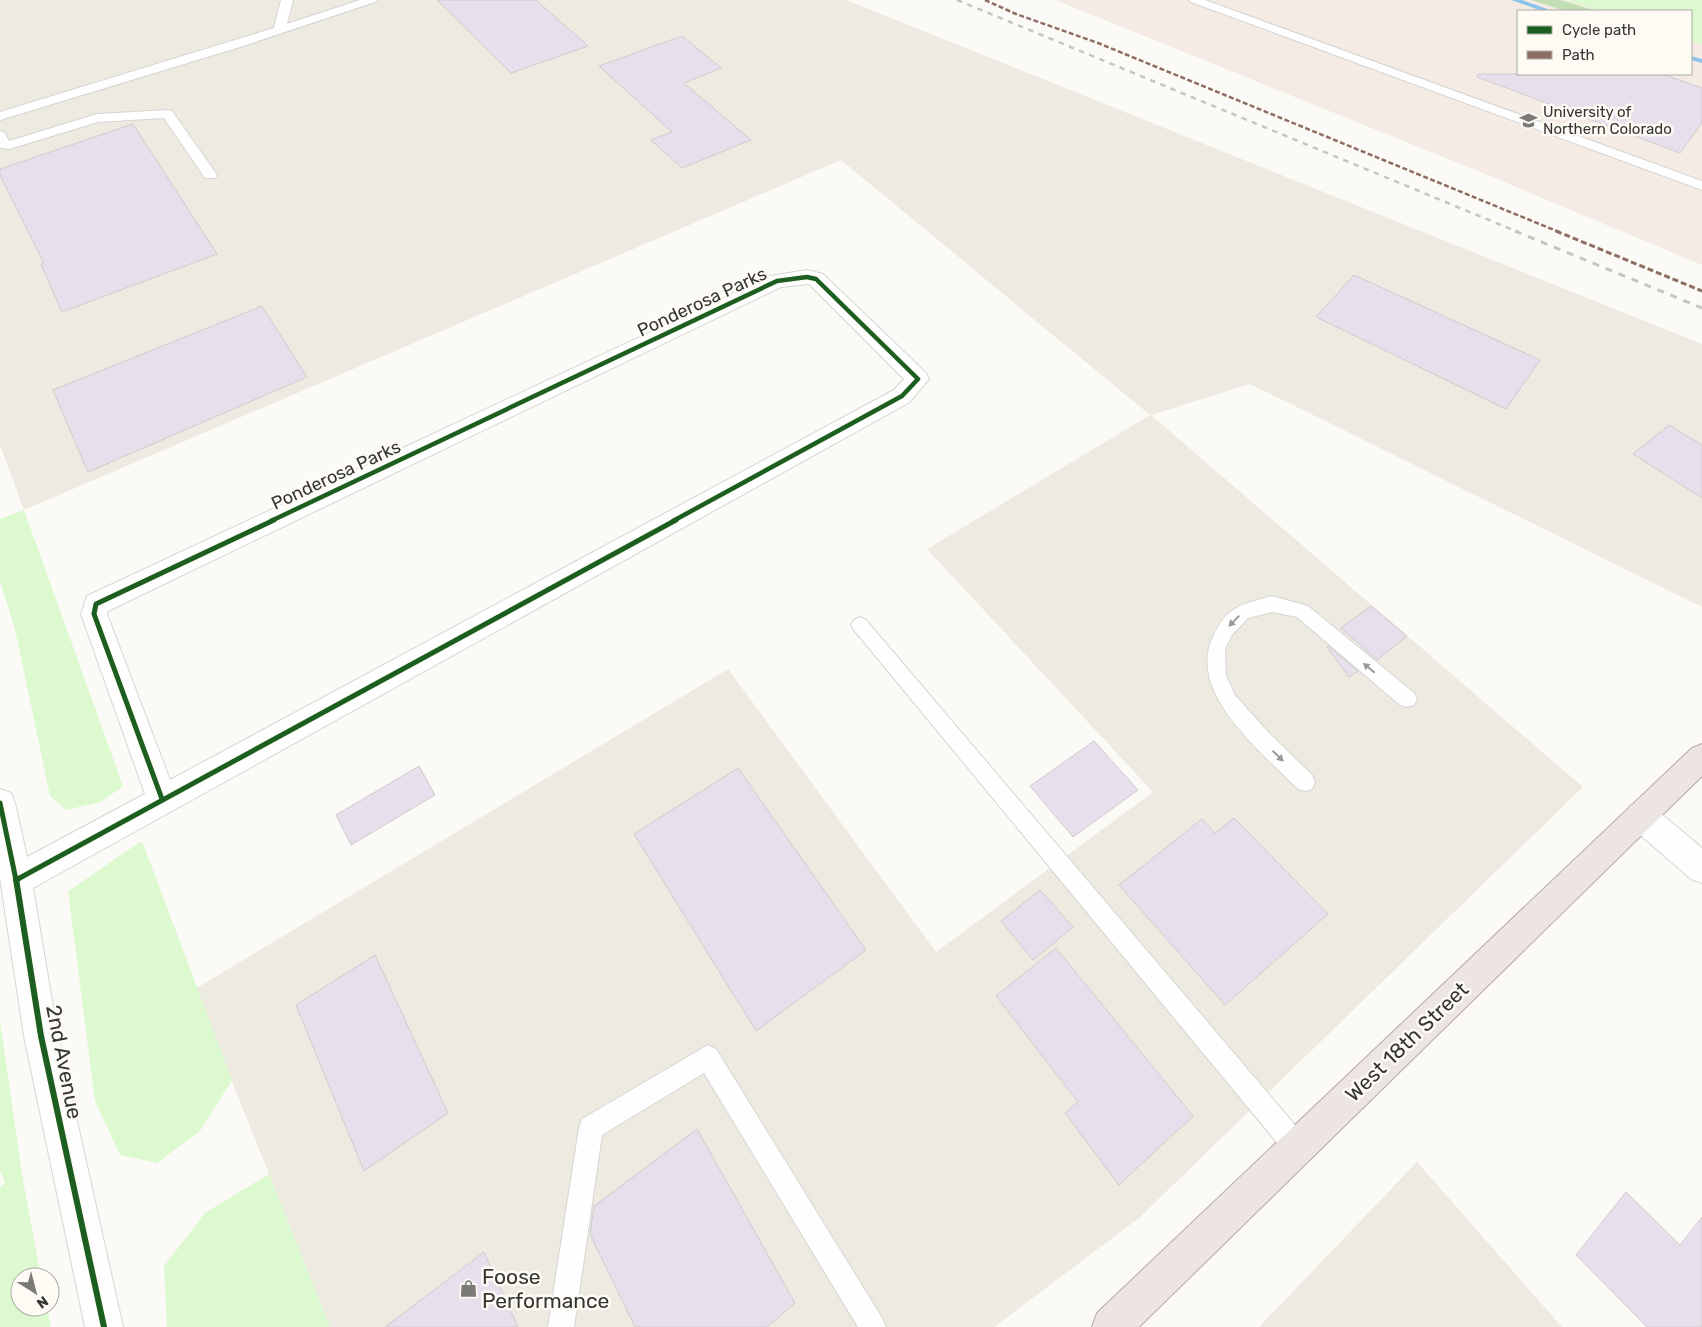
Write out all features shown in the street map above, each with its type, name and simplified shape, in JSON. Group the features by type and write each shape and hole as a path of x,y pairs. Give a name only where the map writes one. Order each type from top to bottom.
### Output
{"main road":[{"name":"West 18th Street","path":"1111,1327 1702,757"}],"street":[{"name":"Ponderosa Parks","path":"16,880 902,396 918,379 816,279 807,277 777,281 96,604 94,614 162,799"},
{"name":"2nd Avenue","path":"0,803 16,880 40,1036 104,1327"},
{"path":"1640,816 1702,868"}],"lane":[{"path":"280,30 286,0"},
{"path":"0,116 236,45 371,0"},
{"path":"1195,0 1702,186"},
{"path":"0,135 5,146 97,118 168,114 210,175"},
{"path":"1305,782 1260,738 1228,701 1217,676 1216,649 1224,630 1242,612 1272,604 1302,611 1335,636 1362,663 1407,699"},
{"path":"860,625 1297,1148"},
{"path":"561,1327 591,1128 708,1056 873,1327"}],"shaded area":[{"path":"0,0 846,0 1702,344 1702,607 1250,384 1151,415 1583,787 1139,1218 994,1327 330,1327 195,989 728,669 936,952 1153,792 927,549 1150,415 841,160 24,510 0,445"},
{"name":"University of Northern Colorado","path":"1055,0 1702,0 1702,265 1473,169"},
{"path":"1417,1162 1562,1327 1259,1327"}],"green space":[{"path":"1531,0 1561,0 1593,10 1562,10"},
{"path":"1566,0 1702,0 1702,45 1692,41 1692,10 1597,10"},
{"path":"24,510 123,786 101,802 66,810 50,796 15,629 0,581 0,519"},
{"path":"142,841 232,1080 200,1131 157,1163 120,1155 95,1101 68,891"},
{"path":"0,1021 23,1180 39,1267 10,1267 10,1317 49,1317 51,1327 0,1327 0,1187 5,1183 0,1170"},
{"path":"269,1174 330,1327 167,1327 164,1266 205,1213"}],"building":[{"path":"437,0 536,0 588,46 511,73"},
{"path":"682,36 721,68 684,83 751,140 682,168 651,140 672,132 599,66"},
{"path":"1478,74 1665,75 1702,88 1702,123 1680,153 1477,77"},
{"path":"133,124 217,254 62,312 41,264 44,263 0,175 0,169"},
{"path":"1354,275 1540,360 1506,409 1316,317"},
{"path":"262,306 307,377 88,472 53,390"},
{"path":"1669,425 1702,445 1702,498 1633,454"},
{"path":"1371,606 1407,636 1377,660 1341,628"},
{"path":"1328,646 1358,671 1349,677"},
{"path":"1094,741 1138,790 1073,837 1030,786"},
{"path":"419,766 435,795 351,845 336,815"},
{"path":"738,768 866,950 756,1031 634,834"},
{"path":"1234,818 1328,914 1225,1005 1119,885 1202,819 1215,833"},
{"path":"1040,890 1073,927 1033,960 1001,921"},
{"path":"1056,948 1193,1116 1119,1185 1065,1113 1078,1102 996,996"},
{"path":"375,955 448,1113 364,1171 296,1005"},
{"path":"697,1129 795,1303 767,1327 635,1327 590,1234 594,1206"},
{"path":"1626,1192 1680,1245 1702,1217 1702,1327 1647,1327 1576,1255"},
{"name":"Foose Performance","path":"484,1252 518,1327 385,1327"}],"waterway":[{"path":"1515,0 1546,10"},
{"path":"1692,58 1702,61"}],"railway":[{"path":"957,0 1518,232"},
{"path":"1515,231 1702,308"}],"marked path":[{"path":"985,0 1016,14 1098,43 1702,291"}],"cycle path":[{"path":"16,880 902,396 918,379 816,279 807,277 777,281 96,604 94,614 162,799"},
{"path":"0,803 16,880 41,1036 104,1327"}],"place":[{"name":"University of Northern Colorado","path":"1529,121"},
{"name":"Foose Performance","path":"468,1289"}]}
